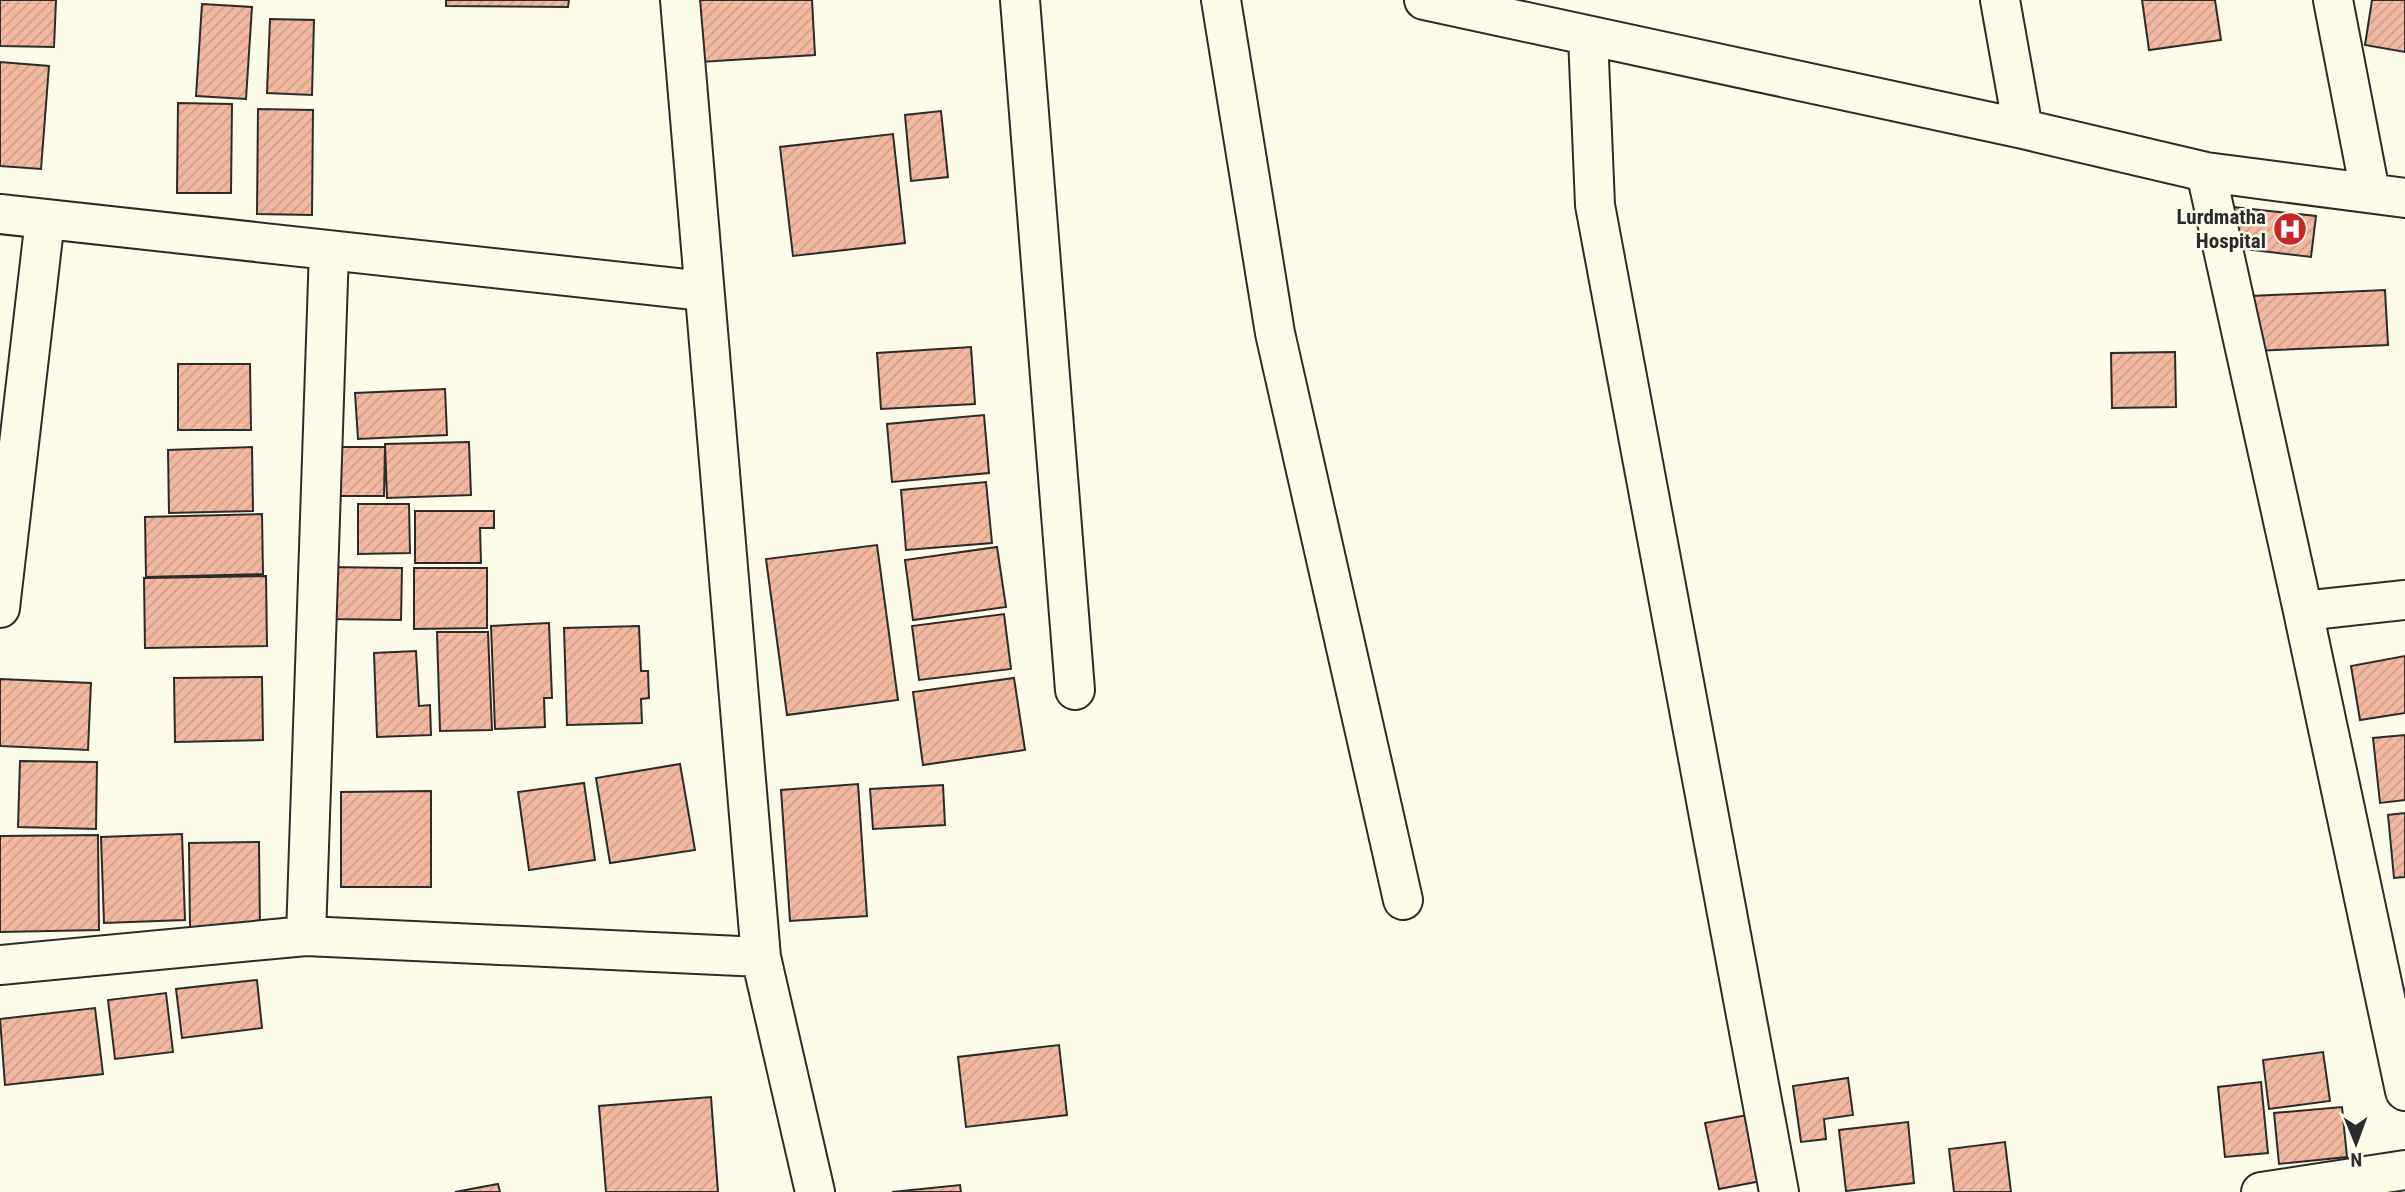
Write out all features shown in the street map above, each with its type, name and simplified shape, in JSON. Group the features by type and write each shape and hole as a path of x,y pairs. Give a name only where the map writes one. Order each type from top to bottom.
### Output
{"street":[{"path":"680,0 761,957 815,1192"},
{"path":"1020,0 1074,690"},
{"path":"1221,0 1275,333 1404,900"},
{"path":"2000,0 2023,130"},
{"path":"1444,2 2206,172 2387,195 2333,0"},
{"path":"1588,36 1595,205 1779,1192"},
{"path":"2206,172 2405,1091"},
{"path":"0,214 704,291"},
{"path":"0,608 45,219"},
{"path":"306,936 330,250"},
{"path":"2303,611 2405,600"},
{"path":"0,965 306,936 761,957"},
{"path":"2261,1192 2405,1170"}],"building":[{"path":"0,0 56,0 54,47 0,46"},
{"path":"446,0 569,0 568,7 446,6"},
{"path":"696,0 812,0 815,55 700,62"},
{"path":"2142,0 2215,0 2221,40 2149,50"},
{"path":"2372,0 2405,0 2405,52 2365,45"},
{"path":"202,4 252,7 246,99 196,96"},
{"path":"270,19 314,20 312,95 267,93"},
{"path":"0,62 49,66 41,169 0,166"},
{"path":"178,103 232,104 231,193 177,193"},
{"path":"258,109 313,110 312,215 257,214"},
{"path":"941,111 948,177 911,181 905,115"},
{"path":"893,134 905,243 793,256 780,147"},
{"path":"2233,207 2316,216 2311,257 2228,247"},
{"path":"2385,290 2388,345 2253,351 2251,296"},
{"path":"971,347 975,404 881,409 877,353"},
{"path":"2175,352 2176,407 2112,408 2111,353"},
{"path":"178,364 250,364 251,430 178,430"},
{"path":"445,389 447,435 358,439 355,393"},
{"path":"984,415 989,473 892,482 887,424"},
{"path":"469,442 471,495 387,498 385,444"},
{"path":"252,447 253,511 169,513 168,450"},
{"path":"338,447 385,447 384,496 338,496"},
{"path":"986,482 992,543 906,550 901,490"},
{"path":"358,504 409,504 410,553 358,554"},
{"path":"415,511 494,511 494,528 480,528 481,563 415,563"},
{"path":"262,514 263,574 146,577 145,517"},
{"path":"877,545 898,700 787,715 766,559"},
{"path":"997,547 1006,607 913,620 905,560"},
{"path":"327,567 402,568 401,620 327,619"},
{"path":"414,568 487,568 487,628 414,629"},
{"path":"266,576 267,646 145,648 144,578"},
{"path":"1004,614 1011,669 919,680 912,626"},
{"path":"549,623 552,698 544,698 545,727 495,729 491,626"},
{"path":"639,626 641,671 648,671 649,698 641,699 642,723 567,725 564,628"},
{"path":"437,632 488,632 492,730 440,731"},
{"path":"416,651 419,706 430,705 431,735 377,737 374,653"},
{"path":"2405,656 2405,713 2360,720 2351,666"},
{"path":"262,677 263,740 175,742 174,678"},
{"path":"1014,678 1025,750 923,765 913,692"},
{"path":"0,679 91,683 88,750 0,746"},
{"path":"2405,735 2405,800 2380,803 2373,738"},
{"path":"20,761 97,762 96,829 18,827"},
{"path":"680,764 695,850 610,863 596,778"},
{"path":"584,783 595,860 529,870 518,792"},
{"path":"858,784 867,916 790,921 781,790"},
{"path":"943,785 945,825 873,829 870,789"},
{"path":"431,791 431,887 341,887 341,792"},
{"path":"2405,813 2405,877 2394,878 2388,815"},
{"path":"182,834 185,920 104,923 101,837"},
{"path":"98,835 99,930 0,932 0,836"},
{"path":"259,842 260,928 190,928 189,843"},
{"path":"257,980 262,1028 182,1038 176,989"},
{"path":"166,993 173,1052 115,1059 108,1000"},
{"path":"95,1008 103,1074 5,1085 0,1019"},
{"path":"1059,1045 1067,1115 966,1127 958,1057"},
{"path":"2323,1052 2330,1101 2269,1109 2263,1060"},
{"path":"1848,1078 1853,1115 1824,1119 1826,1139 1801,1142 1793,1086"},
{"path":"2261,1082 2268,1153 2225,1157 2218,1087"},
{"path":"711,1097 718,1192 606,1192 599,1106"},
{"path":"2342,1107 2347,1157 2279,1164 2274,1113"},
{"path":"1763,1112 1777,1178 1719,1189 1705,1123"},
{"path":"1908,1122 1914,1183 1846,1191 1839,1130"},
{"path":"2005,1142 2011,1192 1954,1192 1949,1149"},
{"path":"498,1184 500,1192 455,1192"},
{"path":"960,1185 961,1192 892,1192"}],"place":[{"name":"Lurdmatha Hospital","path":"2290,229"}]}
